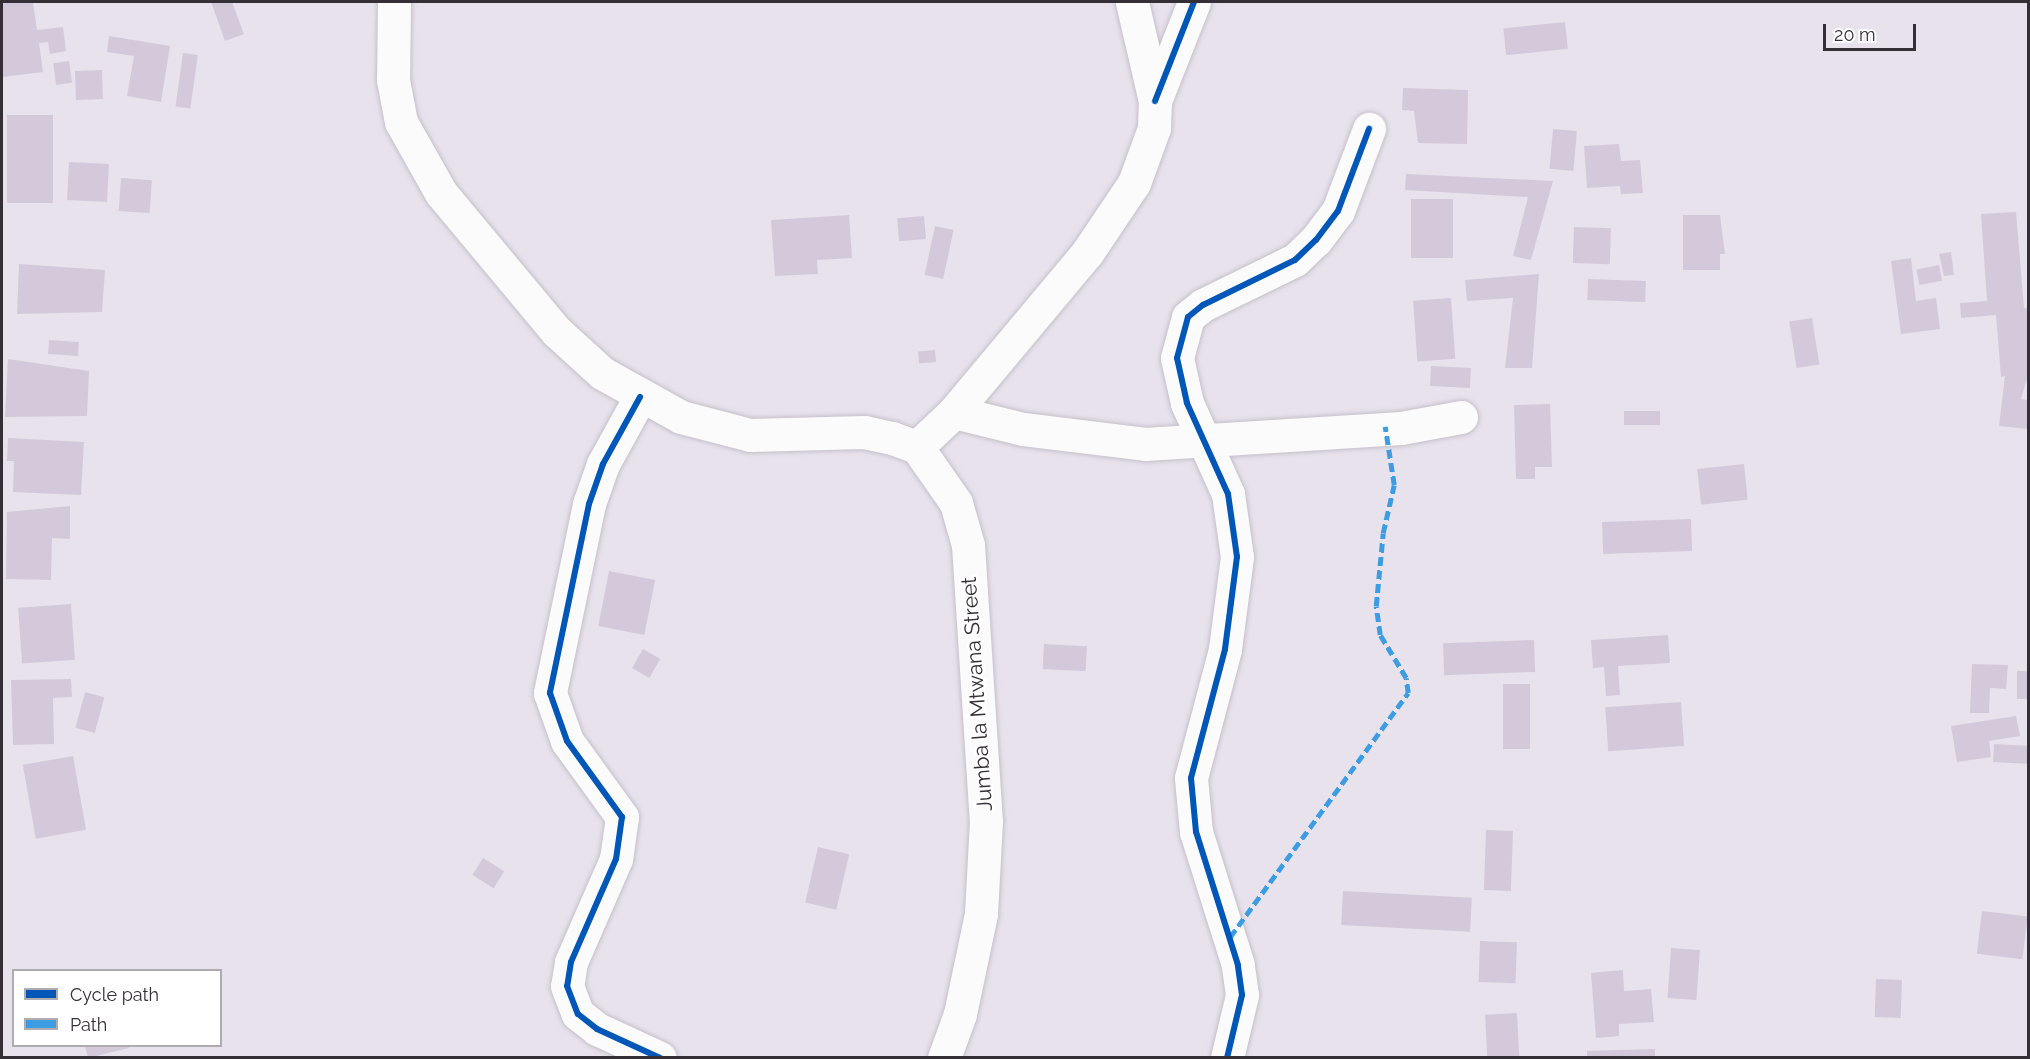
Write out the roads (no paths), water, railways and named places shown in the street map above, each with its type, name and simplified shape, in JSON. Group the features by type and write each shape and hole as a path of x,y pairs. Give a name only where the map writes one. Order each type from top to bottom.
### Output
{"street":[{"path":"394,2 393,80 401,122 441,193 556,331 602,373 640,397 681,417 750,435 864,432 917,447 954,412 1087,253 1134,183 1154,128 1155,101 1132,2"},
{"path":"1155,101 1194,2"},
{"path":"1227,1058 1242,995 1238,965 1196,832 1191,778 1225,649 1237,557 1228,494 1204,444 1177,358 1188,317 1203,305 1295,260 1316,240 1338,211 1368,129"},
{"path":"640,397 603,464 589,504 550,693 567,741 622,817 616,859 571,962 567,986 578,1014 597,1029 660,1058"},
{"path":"954,412 1088,439 1204,444 1417,426 1461,417"},
{"name":"Jumba la Mtwana Street","path":"917,447 956,503 968,545 983,717 981,914 960,1014 944,1058"}]}
